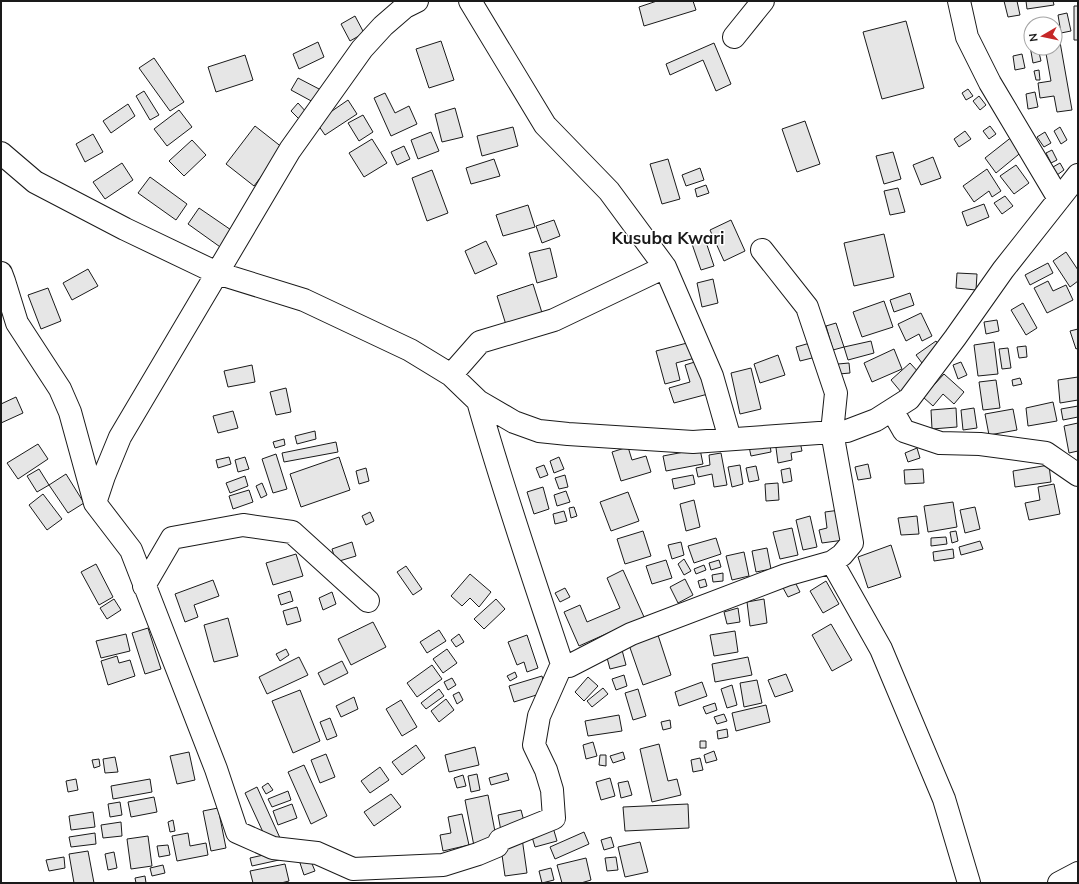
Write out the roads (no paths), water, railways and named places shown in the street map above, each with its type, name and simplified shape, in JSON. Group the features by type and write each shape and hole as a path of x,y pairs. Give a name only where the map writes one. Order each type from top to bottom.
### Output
{"street":[{"path":"95,503 120,437 290,150 362,49 382,26 406,7 417,1"},
{"path":"470,1 545,125 609,191 665,267 712,376 730,439"},
{"path":"734,37 763,1"},
{"path":"959,1 967,37 990,83 1059,199"},
{"path":"1,153 35,182 118,225 217,273 304,300 410,350 451,375 478,401 514,422 539,431 693,442 847,431 876,420 909,399 955,338 1003,270 1078,175"},
{"path":"562,664 569,666 632,634 786,575 832,562 842,555 852,543 832,432 836,394 807,307 762,250"},
{"path":"451,375 480,342 554,320 665,267"},
{"path":"1,273 16,323 60,389 70,412 95,503 131,550 216,769 237,832 273,848 317,853 349,876 443,865 478,854 497,846 500,840 554,818 552,790 546,770 534,745 539,716 562,664 526,557 478,401"},
{"path":"892,410 904,431 940,443 980,444 1046,453 1078,475"},
{"path":"144,586 172,538 243,525 292,532 368,601"},
{"path":"832,562 881,649 944,799 969,883"},
{"path":"1059,883 1078,873"}],"district":[{"name":"Kusuba Kwari","path":"668,237"}]}
